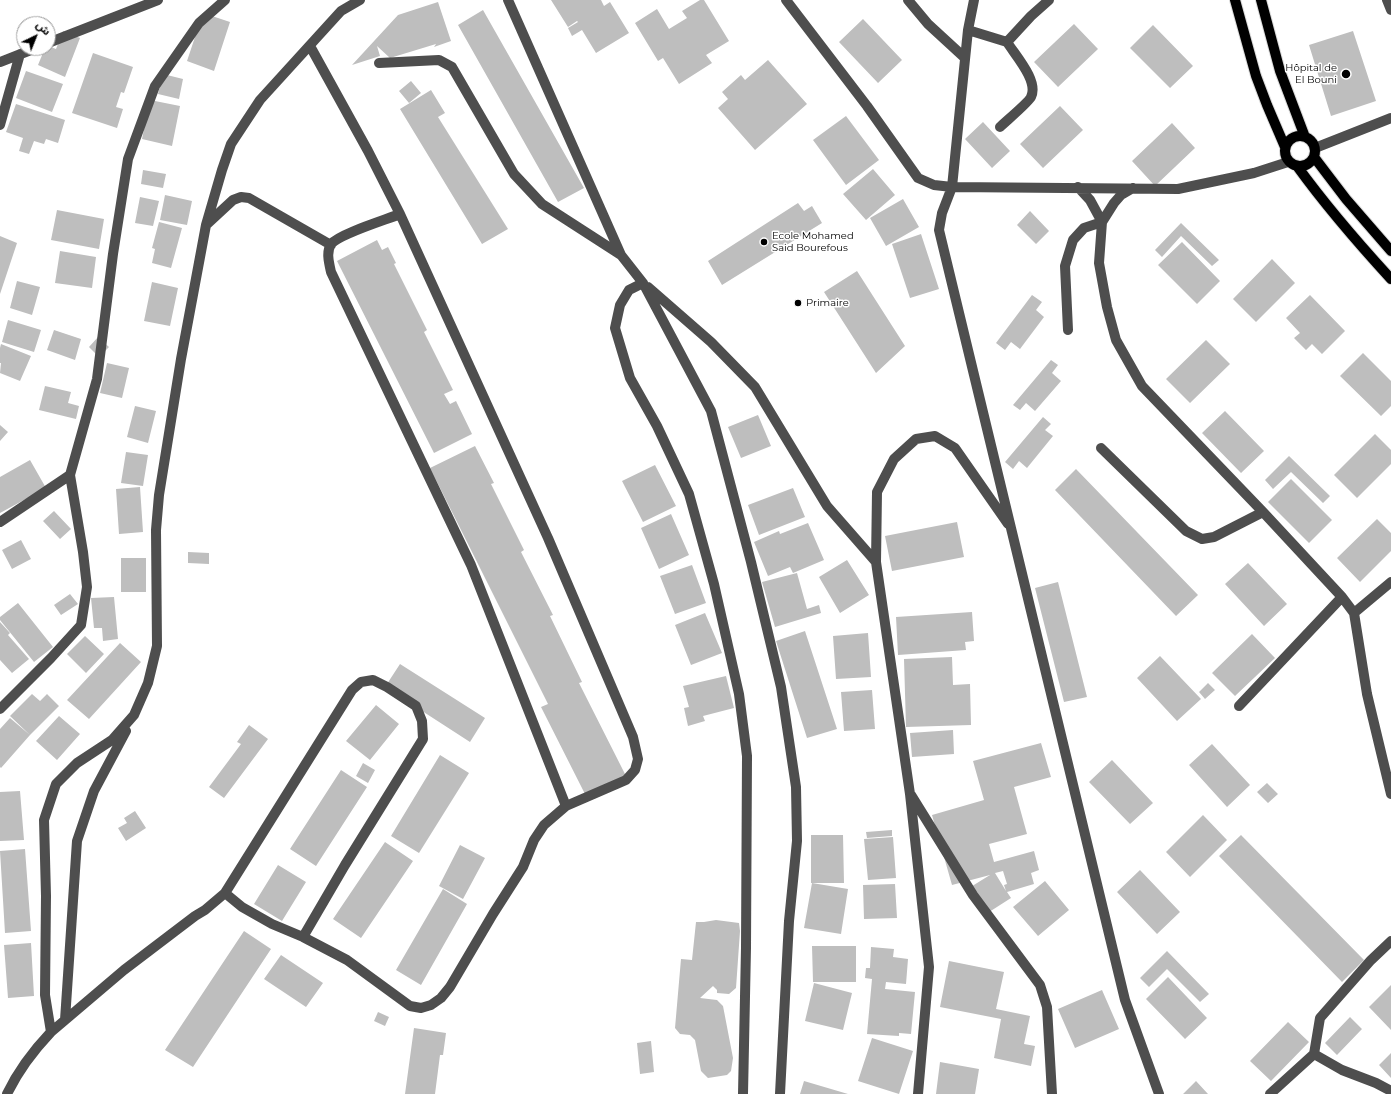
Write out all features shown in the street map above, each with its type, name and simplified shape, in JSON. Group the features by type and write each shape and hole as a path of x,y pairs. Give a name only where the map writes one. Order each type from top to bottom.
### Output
{"main road":[{"path":"1235,0 1256,76 1285,147 1286,157 1353,238 1391,279"},
{"path":"1261,0 1280,71 1305,137"},
{"path":"1285,147 1291,138 1295,136 1310,139 1314,152 1346,199 1391,251"},
{"path":"1293,164 1307,165 1314,152"}],"street":[{"path":"56,40 158,0"},
{"path":"0,709 51,658 80,625 87,587 83,552 70,475 97,379 128,159 155,86 199,23 224,0"},
{"path":"65,1020 77,841 94,791 134,715 148,683 157,646 156,530 159,495 180,366 206,225 231,144 260,100 341,11 360,0"},
{"path":"508,0 621,255 643,283 711,411 751,562 781,687 796,787 797,841 790,921 780,1094"},
{"path":"786,0 867,106 918,178 934,185 952,187 1178,189 1293,164"},
{"path":"908,0 928,24 965,58"},
{"path":"974,0 968,30 952,187 942,213 939,230 1125,1000 1159,1094"},
{"path":"1007,42 1031,16 1049,0"},
{"path":"1387,0 1391,10"},
{"path":"968,30 1007,42 1031,78 1033,86 1031,97 1000,127"},
{"path":"225,893 242,907 272,924 303,937 347,960 410,1006 421,1008 431,1005 441,998 450,987 493,914 523,867 534,840 544,824 566,806 626,780 635,770 638,759 633,737 548,538 400,214 368,151 310,46"},
{"path":"0,62 16,56"},
{"path":"0,125 19,56"},
{"path":"379,63 439,60 452,67 514,174 542,204 621,255"},
{"path":"1314,152 1391,118"},
{"path":"1078,187 1090,200 1102,222"},
{"path":"1133,188 1121,195 1102,222 1099,263 1107,307 1116,340 1142,386 1263,512 1342,597 1354,613 1367,694 1391,794"},
{"path":"206,225 233,200 241,197 250,198 331,245"},
{"path":"400,214 340,237 331,245 328,259 331,272 471,566 566,806"},
{"path":"1068,330 1064,266 1073,240 1084,228 1102,222"},
{"path":"643,283 711,342 755,387 828,506 876,562"},
{"path":"643,283 629,290 620,306 615,328 630,378 657,426 689,494 714,584 739,694 747,756 746,948 742,1094"},
{"path":"918,1094 929,967 910,794 876,562 877,492 894,459 916,439 935,436 955,448 1012,529"},
{"path":"1101,448 1186,531 1202,539 1214,537 1263,512"},
{"path":"0,522 70,475"},
{"path":"1354,613 1391,582"},
{"path":"1239,706 1342,597"},
{"path":"7,1094 29,1057 51,1032 124,970 205,910 225,893 352,690 361,682 373,680 387,687 416,706 422,721 423,739 345,865 303,937"},
{"path":"51,1032 45,995 46,896 44,820 56,784 76,763 112,740 134,715"},
{"path":"910,794 973,895 1040,985 1047,1007 1052,1094"},
{"path":"1270,1094 1314,1054 1320,1018 1370,960 1391,941"},
{"path":"1314,1054 1342,1070 1376,1083 1391,1091"}],"building":[{"path":"551,0 601,0 604,6 610,2 629,33 596,53 582,30 572,36 568,28 578,22 577,21 568,27"},
{"path":"700,0 704,0 729,41 706,55 712,63 679,84 663,58 658,61 635,23 657,9 669,29 687,18 682,11"},
{"path":"438,2 451,41 434,47 436,44 390,58 377,46 380,56 352,65 398,15"},
{"path":"483,10 584,188 558,202 458,25"},
{"path":"203,13 230,22 214,71 187,61"},
{"path":"863,19 902,60 878,83 839,42"},
{"path":"1074,24 1098,49 1058,87 1034,62"},
{"path":"1153,25 1193,66 1170,88 1130,48"},
{"path":"63,31 80,38 65,77 38,65 42,56 56,56 56,49"},
{"path":"1353,31 1376,101 1331,116 1309,45"},
{"path":"93,53 133,67 124,93 121,92 116,107 123,109 117,128 72,113"},
{"path":"768,60 807,104 755,150 718,108 728,99 722,92 741,75 745,80"},
{"path":"26,71 63,84 52,112 16,98"},
{"path":"163,74 183,79 179,99 158,94"},
{"path":"411,81 421,93 409,103 399,91"},
{"path":"431,90 445,113 438,117 508,229 482,244 400,109"},
{"path":"150,100 180,106 172,146 142,139"},
{"path":"16,104 65,120 58,143 46,139 44,144 34,141 29,154 19,151 23,138 6,132"},
{"path":"1060,106 1083,130 1043,168 1020,144"},
{"path":"846,116 879,160 846,185 813,140"},
{"path":"983,122 1010,151 992,168 965,139"},
{"path":"1172,123 1195,148 1155,186 1132,161"},
{"path":"873,169 895,195 866,220 843,194"},
{"path":"143,170 166,174 163,188 141,184"},
{"path":"165,195 192,201 187,225 160,220"},
{"path":"140,197 159,201 153,226 135,223"},
{"path":"903,199 919,227 886,246 870,218"},
{"name":"Ecole Mohamed Said Bourefous","path":"798,203 804,211 812,206 822,223 722,285 708,261"},
{"path":"57,210 104,219 99,249 51,240"},
{"path":"1030,211 1049,231 1036,244 1017,225"},
{"path":"159,222 182,228 171,268 152,263 155,249 152,248"},
{"path":"1181,223 1219,260 1212,266 1181,236 1162,257 1155,250"},
{"path":"921,234 939,289 910,298 892,244"},
{"path":"0,236 17,243 0,294"},
{"path":"377,240 382,250 388,247 396,263 394,264 427,330 424,332 453,390 444,394 450,404 456,401 472,434 434,453 337,261"},
{"path":"1182,242 1220,281 1197,304 1158,265"},
{"path":"60,251 96,257 92,288 55,283"},
{"path":"1272,259 1295,283 1256,322 1233,299"},
{"path":"857,271 905,346 876,373 824,292"},
{"path":"17,281 40,287 32,315 10,308"},
{"path":"152,282 178,288 170,326 144,321"},
{"path":"1032,295 1042,302 1036,310 1044,317 1020,349 1011,342 1005,350 996,343"},
{"path":"1310,295 1345,331 1322,354 1312,344 1306,350 1294,338 1300,333 1286,318"},
{"path":"8,320 41,330 34,352 2,342"},
{"path":"54,330 81,339 75,360 47,350"},
{"path":"98,337 109,347 99,357 89,347"},
{"path":"1206,340 1230,364 1190,403 1166,379"},
{"path":"1,344 31,356 20,381 0,373"},
{"path":"1363,353 1391,381 1391,406 1381,416 1340,376"},
{"path":"1051,360 1058,365 1052,373 1061,381 1035,411 1026,403 1020,410 1013,405"},
{"path":"107,363 129,368 122,398 100,393"},
{"path":"45,386 71,392 68,403 79,406 76,419 39,410"},
{"path":"135,406 156,411 148,443 127,437"},
{"path":"1225,411 1264,451 1241,473 1202,433"},
{"path":"758,415 771,446 741,458 728,427"},
{"path":"1043,417 1051,424 1045,430 1053,436 1027,468 1019,461 1013,469 1005,462"},
{"path":"0,425 8,432 0,441"},
{"path":"1375,434 1391,450 1391,464 1357,498 1334,475"},
{"path":"475,446 494,483 491,484 524,550 521,552 553,615 550,616 582,682 579,683 626,776 586,796 541,707 548,704 430,468"},
{"path":"126,452 148,455 143,486 121,483"},
{"path":"1289,456 1330,496 1323,503 1291,472 1273,489 1265,480"},
{"path":"30,460 46,488 0,513 0,477"},
{"path":"655,465 676,506 643,522 622,481"},
{"path":"1076,469 1198,595 1176,616 1055,490"},
{"path":"1291,479 1332,520 1309,543 1268,502"},
{"path":"140,487 143,532 119,534 116,489"},
{"path":"793,488 805,517 759,535 748,505"},
{"path":"54,511 71,529 60,539 43,521"},
{"path":"671,514 689,555 659,569 641,528"},
{"path":"1377,519 1391,533 1391,551 1360,582 1337,558"},
{"path":"957,522 964,557 892,571 885,536"},
{"path":"808,523 824,560 793,573 790,567 768,576 754,542 779,531 780,534"},
{"path":"21,540 31,559 12,569 2,550"},
{"path":"188,552 209,553 209,564 188,563"},
{"path":"121,558 146,558 146,592 121,592"},
{"path":"847,560 869,595 840,613 819,577"},
{"path":"1248,563 1287,604 1264,626 1225,584"},
{"path":"692,565 706,603 675,614 660,576"},
{"path":"797,573 807,609 819,605 821,613 775,627 762,582"},
{"path":"1058,582 1087,697 1064,702 1035,588"},
{"path":"70,594 78,604 61,615 54,605"},
{"path":"114,597 118,639 103,641 102,628 94,628 91,598"},
{"path":"18,603 53,647 34,662 0,620 0,617"},
{"path":"972,612 974,641 965,642 966,650 898,655 896,617"},
{"path":"705,613 722,653 691,665 675,625"},
{"path":"0,622 10,633 8,635 29,659 12,673 0,660"},
{"path":"805,631 837,729 807,738 776,641"},
{"path":"868,633 871,677 836,679 833,636"},
{"path":"1252,634 1275,658 1235,696 1212,673"},
{"path":"85,636 104,654 86,673 67,654"},
{"path":"120,643 141,662 89,719 67,700"},
{"path":"1160,656 1201,699 1177,721 1137,678"},
{"path":"952,657 953,685 970,684 971,725 906,727 904,659"},
{"path":"400,664 485,718 470,742 385,687"},
{"path":"726,676 734,708 703,716 705,721 688,726 684,708 689,707 683,686"},
{"path":"1208,683 1215,690 1205,699 1199,692"},
{"path":"872,690 875,729 844,731 841,692"},
{"path":"32,694 40,701 47,694 59,706 30,735 10,716"},
{"path":"376,705 399,724 370,760 346,741"},
{"path":"59,716 80,734 57,760 36,741"},
{"path":"10,718 30,735 1,768 0,729"},
{"path":"249,725 268,739 224,798 209,787 241,744 237,742"},
{"path":"953,730 954,754 912,757 910,733"},
{"path":"1041,743 1051,777 1014,787 1027,834 989,844 994,862 1034,851 1039,870 1031,873 1034,884 1007,892 1011,898 986,914 969,888 990,875 952,885 932,815 984,800 973,761","holes":["1003,871 1007,884 1004,885 1006,891 995,873"]},
{"path":"1212,744 1250,785 1227,807 1189,765"},
{"path":"440,755 469,773 419,853 391,836"},
{"path":"1112,760 1153,803 1130,824 1089,782"},
{"path":"363,763 375,770 368,783 356,776"},
{"path":"341,770 367,787 316,866 290,849"},
{"path":"1267,783 1278,794 1268,803 1257,792"},
{"path":"20,791 24,840 0,841 0,792"},
{"path":"135,811 146,828 126,841 118,828 127,823 124,818"},
{"path":"1203,815 1227,840 1190,877 1166,852"},
{"path":"892,830 892,836 867,838 866,832"},
{"path":"811,835 843,835 844,883 811,883"},
{"path":"1241,835 1364,960 1342,982 1219,856"},
{"path":"893,837 896,878 868,880 864,839"},
{"path":"385,842 413,861 361,938 333,919"},
{"path":"460,845 485,858 463,899 439,886"},
{"path":"25,849 31,931 5,933 0,851"},
{"path":"278,865 306,882 282,921 254,904"},
{"path":"1140,870 1180,912 1157,934 1117,892"},
{"path":"1045,881 1069,910 1038,936 1013,907"},
{"path":"812,883 848,889 841,934 804,928"},
{"path":"895,884 897,918 864,919 863,885"},
{"path":"443,889 467,904 421,985 396,970"},
{"path":"716,920 739,923 740,931 736,988 729,994 717,993 717,990 713,986 700,998 717,1000 723,1006 733,1058 731,1071 727,1075 708,1078 701,1071 695,1040 690,1035 680,1034 675,1028 681,959 692,960 696,922"},
{"path":"244,931 271,949 193,1067 165,1050"},
{"path":"31,943 34,996 8,998 4,945"},
{"path":"812,946 856,946 856,982 813,982"},
{"path":"871,947 894,949 893,957 908,959 906,984 886,982 885,989 915,992 911,1034 899,1033 899,1036 867,1034 872,979 865,978 866,968 870,968"},
{"path":"1167,951 1209,994 1200,1002 1167,969 1149,987 1140,978"},
{"path":"281,955 323,983 306,1007 264,979"},
{"path":"949,961 1004,972 996,1009 1030,1016 1024,1044 1035,1046 1031,1066 994,1058 1001,1019 940,1007"},
{"path":"1168,977 1207,1018 1185,1039 1146,999"},
{"path":"814,983 852,993 843,1030 805,1021"},
{"path":"1391,985 1391,1030 1369,1007"},
{"path":"1102,990 1119,1029 1075,1048 1058,1009"},
{"path":"378,1012 389,1017 385,1026 374,1021"},
{"path":"1350,1017 1362,1029 1337,1055 1325,1043"},
{"path":"1288,1022 1309,1042 1271,1081 1250,1061"},
{"path":"414,1028 446,1033 443,1055 440,1055 435,1094 405,1094"},
{"path":"872,1038 913,1051 899,1094 858,1081"},
{"path":"651,1041 654,1072 640,1074 637,1043"},
{"path":"1391,1053 1391,1078 1379,1065"},
{"path":"940,1062 979,1069 975,1094 936,1094"},
{"path":"804,1081 848,1094 800,1094"},
{"path":"1196,1081 1208,1094 1183,1094"}],"place":[{"name":"Hôpital de El Bouni","path":"1346,74"},
{"name":"Ecole Mohamed Said Bourefous","path":"764,242"},
{"name":"Primaire","path":"798,303"}]}
